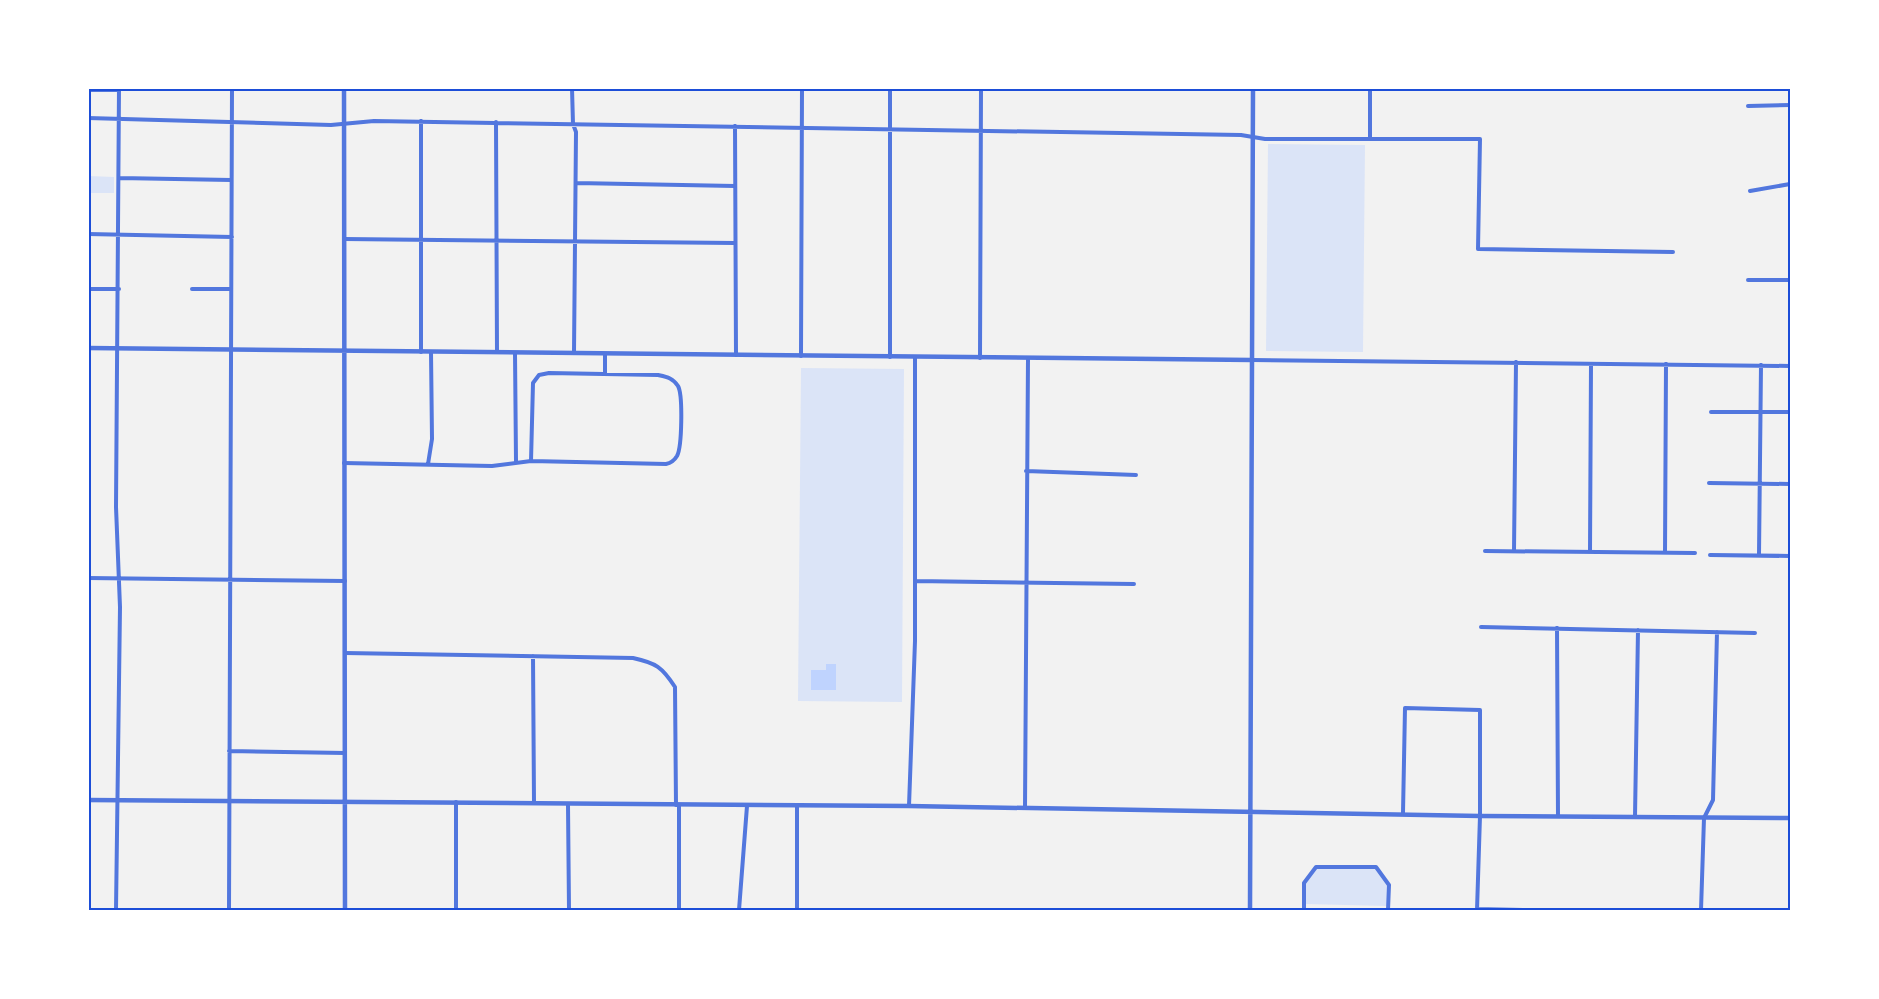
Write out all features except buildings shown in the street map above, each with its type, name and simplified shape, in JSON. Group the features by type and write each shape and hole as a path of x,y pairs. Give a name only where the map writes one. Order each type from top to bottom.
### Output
{"street":[{"path":"229,910 229,350 232,88"},
{"path":"344,88 345,910"},
{"path":"572,88 573,124 576,132 574,353"},
{"path":"801,356 802,88"},
{"path":"890,88 890,357"},
{"path":"981,88 981,358"},
{"path":"1250,910 1254,88"},
{"path":"1370,88 1370,137"},
{"path":"88,90 119,89 116,910"},
{"path":"1748,106 1791,105"},
{"path":"88,118 231,123 421,121 801,127 1253,137 1278,140 1370,137 1479,139 1478,249 1673,252"},
{"path":"421,121 421,352"},
{"path":"496,122 497,352"},
{"path":"735,126 736,355"},
{"path":"119,178 231,180"},
{"path":"576,183 735,186"},
{"path":"1750,191 1791,184"},
{"path":"88,234 232,237"},
{"path":"343,239 735,243"},
{"path":"1748,280 1791,280"},
{"path":"88,289 119,289"},
{"path":"192,289 231,289"},
{"path":"88,348 1791,366"},
{"path":"428,464 432,439 431,352"},
{"path":"515,353 516,461"},
{"path":"605,354 605,374"},
{"path":"909,806 915,581 915,357"},
{"path":"1025,809 1028,358"},
{"path":"1514,551 1516,362"},
{"path":"1590,552 1591,363"},
{"path":"1665,553 1666,364"},
{"path":"1760,555 1761,366"},
{"path":"344,463 492,466 531,460 671,463 678,455 680,388 672,379 658,375 549,373 539,375 532,383 531,392 531,460"},
{"path":"1711,412 1791,412"},
{"path":"1026,471 1136,475"},
{"path":"1709,483 1791,484"},
{"path":"1485,551 1695,553"},
{"path":"1710,555 1791,556"},
{"path":"88,578 345,581"},
{"path":"915,581 1134,584"},
{"path":"1480,627 1755,633"},
{"path":"1557,628 1558,816"},
{"path":"1635,817 1638,630"},
{"path":"1701,910 1704,818 1713,800 1717,632"},
{"path":"345,653 633,658 650,662 664,670 675,687 679,910"},
{"path":"533,656 534,803"},
{"path":"1403,813 1405,708 1480,710 1477,910 1523,910"},
{"path":"229,751 345,753"},
{"path":"88,800 797,807 909,806 1480,816 1791,818"},
{"path":"456,802 456,910"},
{"path":"568,805 568,910"},
{"path":"739,910 747,806"},
{"path":"797,807 797,910"},
{"path":"1304,910 1304,883 1316,867 1376,867 1384,875 1389,885 1388,910"}],"shaded area":[{"path":"1268,144 1365,145 1363,352 1266,351"},
{"path":"89,176 114,177 114,193 89,193"},
{"path":"801,368 904,369 902,702 798,701"},
{"path":"1317,868 1376,868 1388,886 1387,906 1305,904 1306,883"}],"water":[{"path":"826,664 836,664 836,690 811,690 811,670 826,670"}]}
